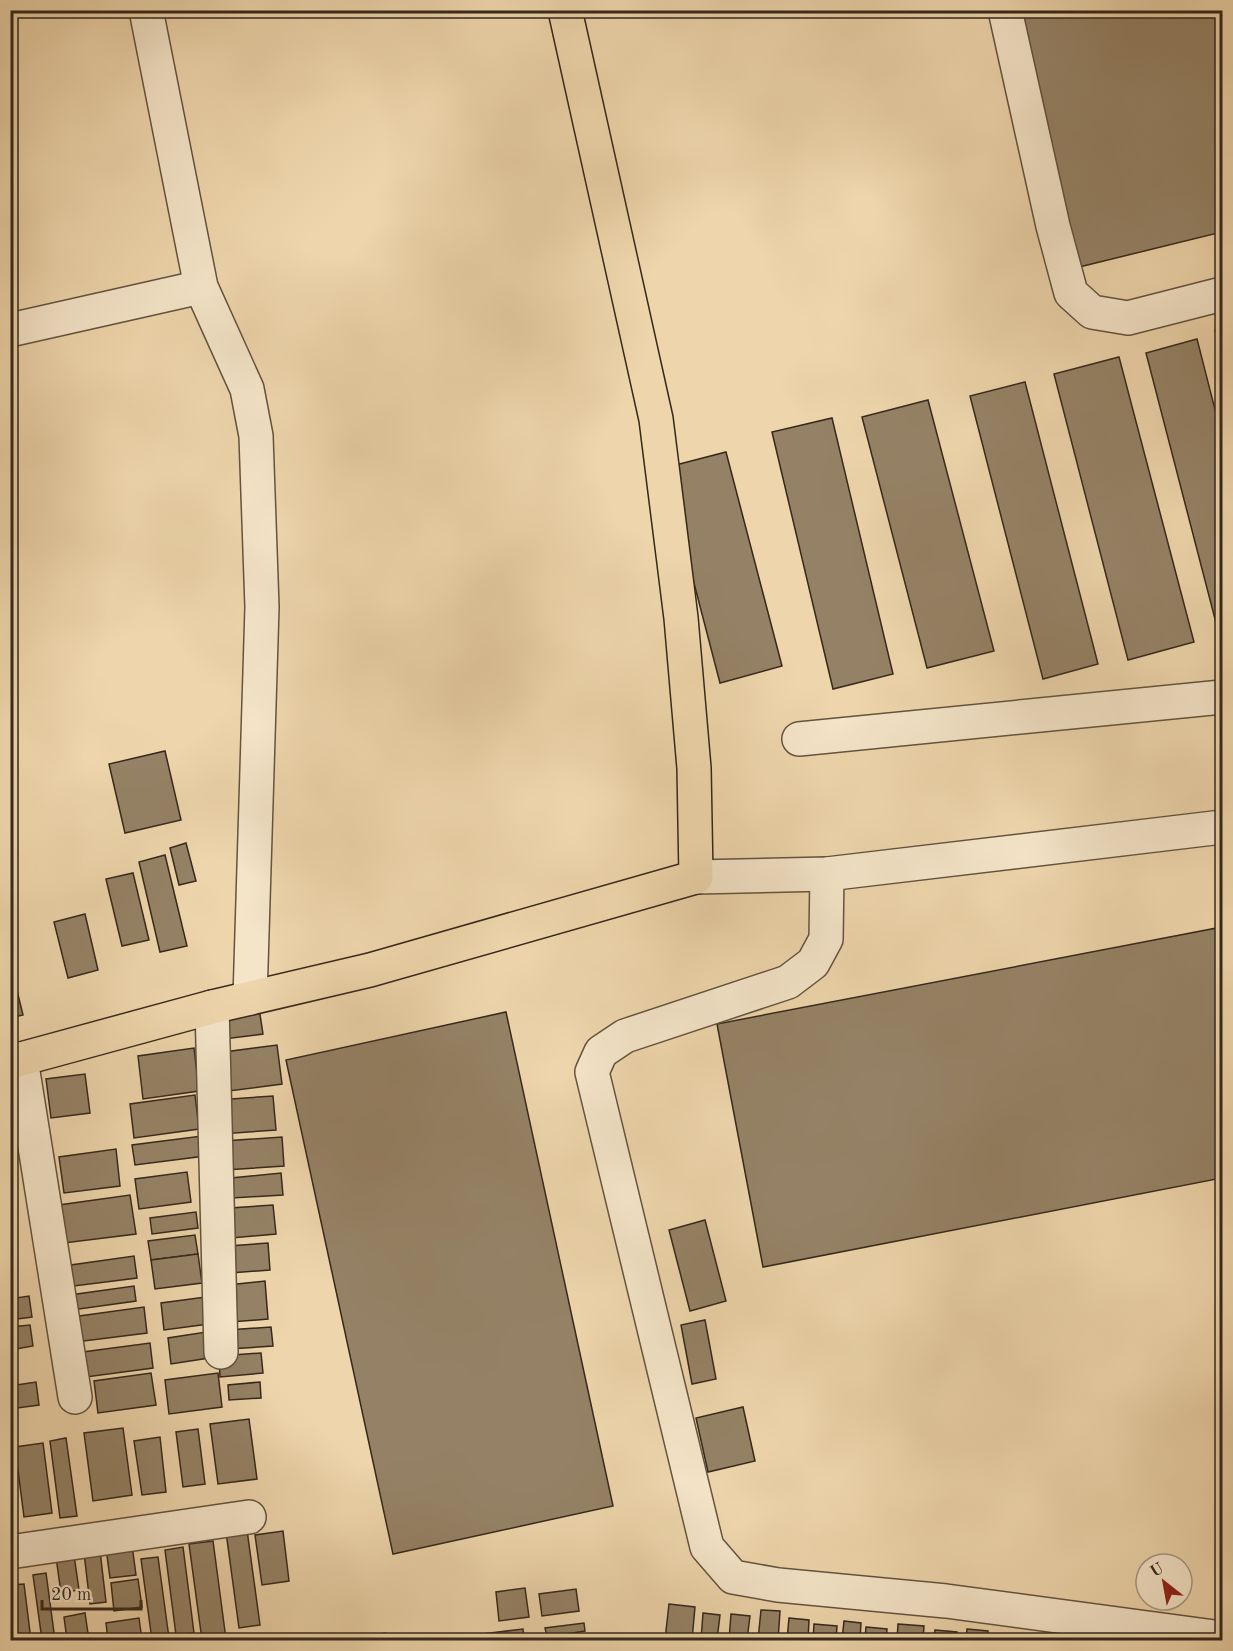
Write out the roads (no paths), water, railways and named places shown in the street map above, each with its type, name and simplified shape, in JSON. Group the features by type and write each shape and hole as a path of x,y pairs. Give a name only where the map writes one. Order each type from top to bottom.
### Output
{"main road":[{"path":"16,1060 212,1007 330,979 696,877 694,768 681,618 656,419 565,10"}],"street":[{"path":"146,10 201,287 247,389 256,436 262,607 262,995"},
{"path":"1005,10 1053,226 1071,293 1092,312 1128,318 1222,294"},
{"path":"10,330 201,287"},
{"path":"799,739 1222,697"},
{"path":"696,877 827,874 1222,827"},
{"path":"827,874 826,939 813,963 788,982 626,1036 601,1052 592,1072 707,1547 733,1577 778,1585 946,1601 1222,1638"},
{"path":"212,1007 221,1352"},
{"path":"16,1060 75,1397"},
{"path":"10,1552 249,1517"}]}
